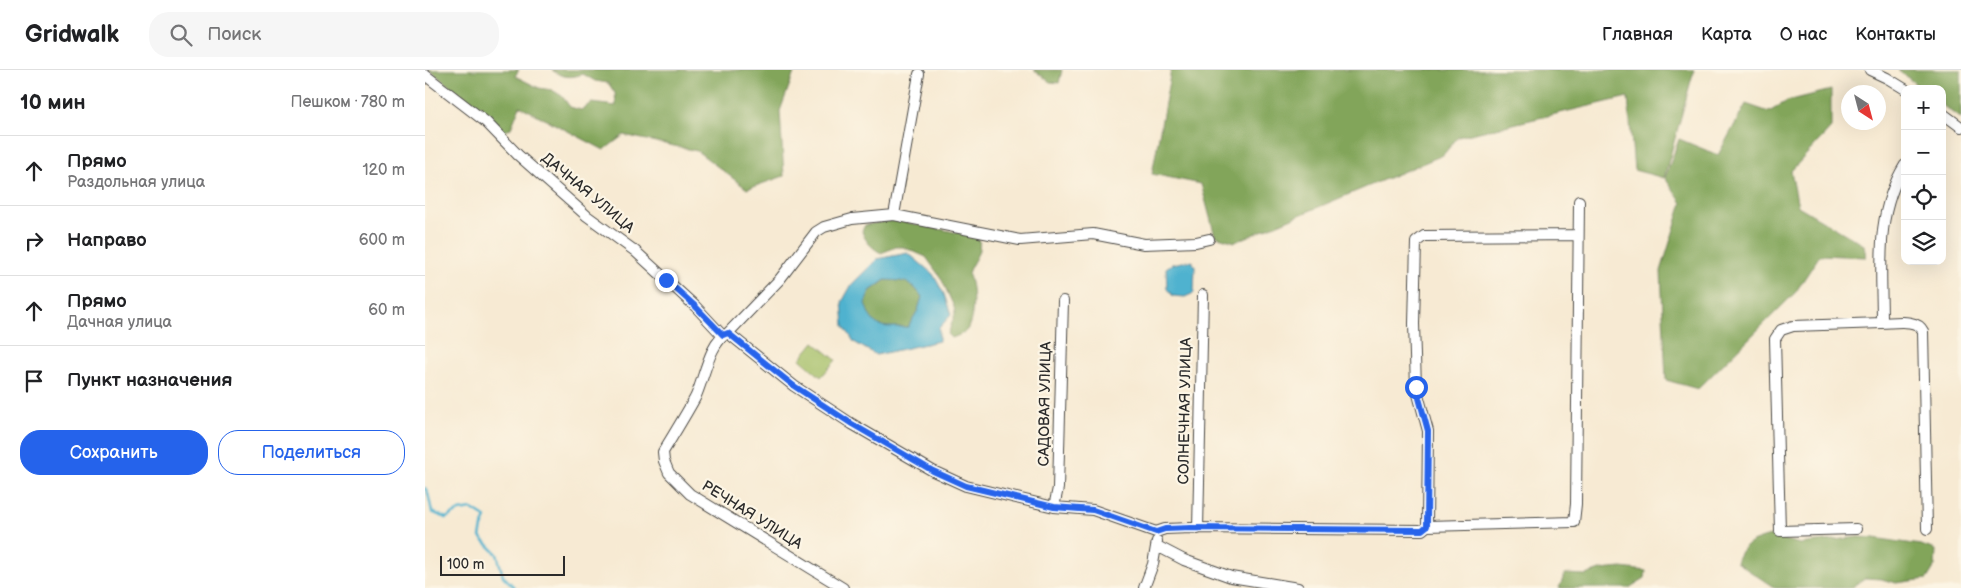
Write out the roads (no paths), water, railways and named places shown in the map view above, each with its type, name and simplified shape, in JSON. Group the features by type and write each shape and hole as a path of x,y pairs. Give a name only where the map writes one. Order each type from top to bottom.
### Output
{"street":[{"path":"1870,70 1901,87"},
{"path":"894,215 919,74"},
{"name":"ДАЧНАЯ УЛИЦА","path":"427,77 486,122 518,155 587,216 635,251 725,334 794,386 852,424 933,471 966,486 1054,507 1093,510 1156,532"},
{"path":"1946,116 1961,127"},
{"path":"1882,323 1882,226 1889,199 1901,174"},
{"path":"1144,588 1153,564 1157,546 1156,532 1165,529 1422,530 1427,526 1574,522 1576,494 1579,201"},
{"path":"725,334 780,279 816,232 824,227 853,219 894,215 1020,240 1093,234 1144,244 1196,242 1209,239"},
{"path":"1427,526 1428,431 1415,378 1416,242 1424,236 1578,235"},
{"name":"СОЛНЕЧНАЯ УЛИЦА","path":"1198,528 1203,295"},
{"name":"САДОВАЯ УЛИЦА","path":"1054,507 1058,488 1063,301"},
{"path":"1856,529 1780,531 1775,339 1781,330 1793,326 1882,323 1915,323 1921,326 1923,331 1927,529"},
{"name":"РЕЧНАЯ УЛИЦА","path":"725,334 713,350 696,395 663,452 664,461 669,472 690,494 843,588"},
{"path":"1157,546 1183,560 1231,577 1298,588"}],"water":[{"path":"908,253 933,274 944,294 951,315 939,328 939,341 876,355 854,342 844,326 842,302 852,284 877,259","holes":["885,280 907,282 922,297 918,310 908,327 885,327 879,325 871,318 868,312 865,303 870,291"]},
{"path":"1192,261 1195,267 1194,293 1185,297 1173,296 1167,289 1166,268 1172,264"}],"waterway":[{"path":"425,488 432,512 446,518 459,511 472,509 486,518 480,537 497,554 503,576 515,588"}]}
